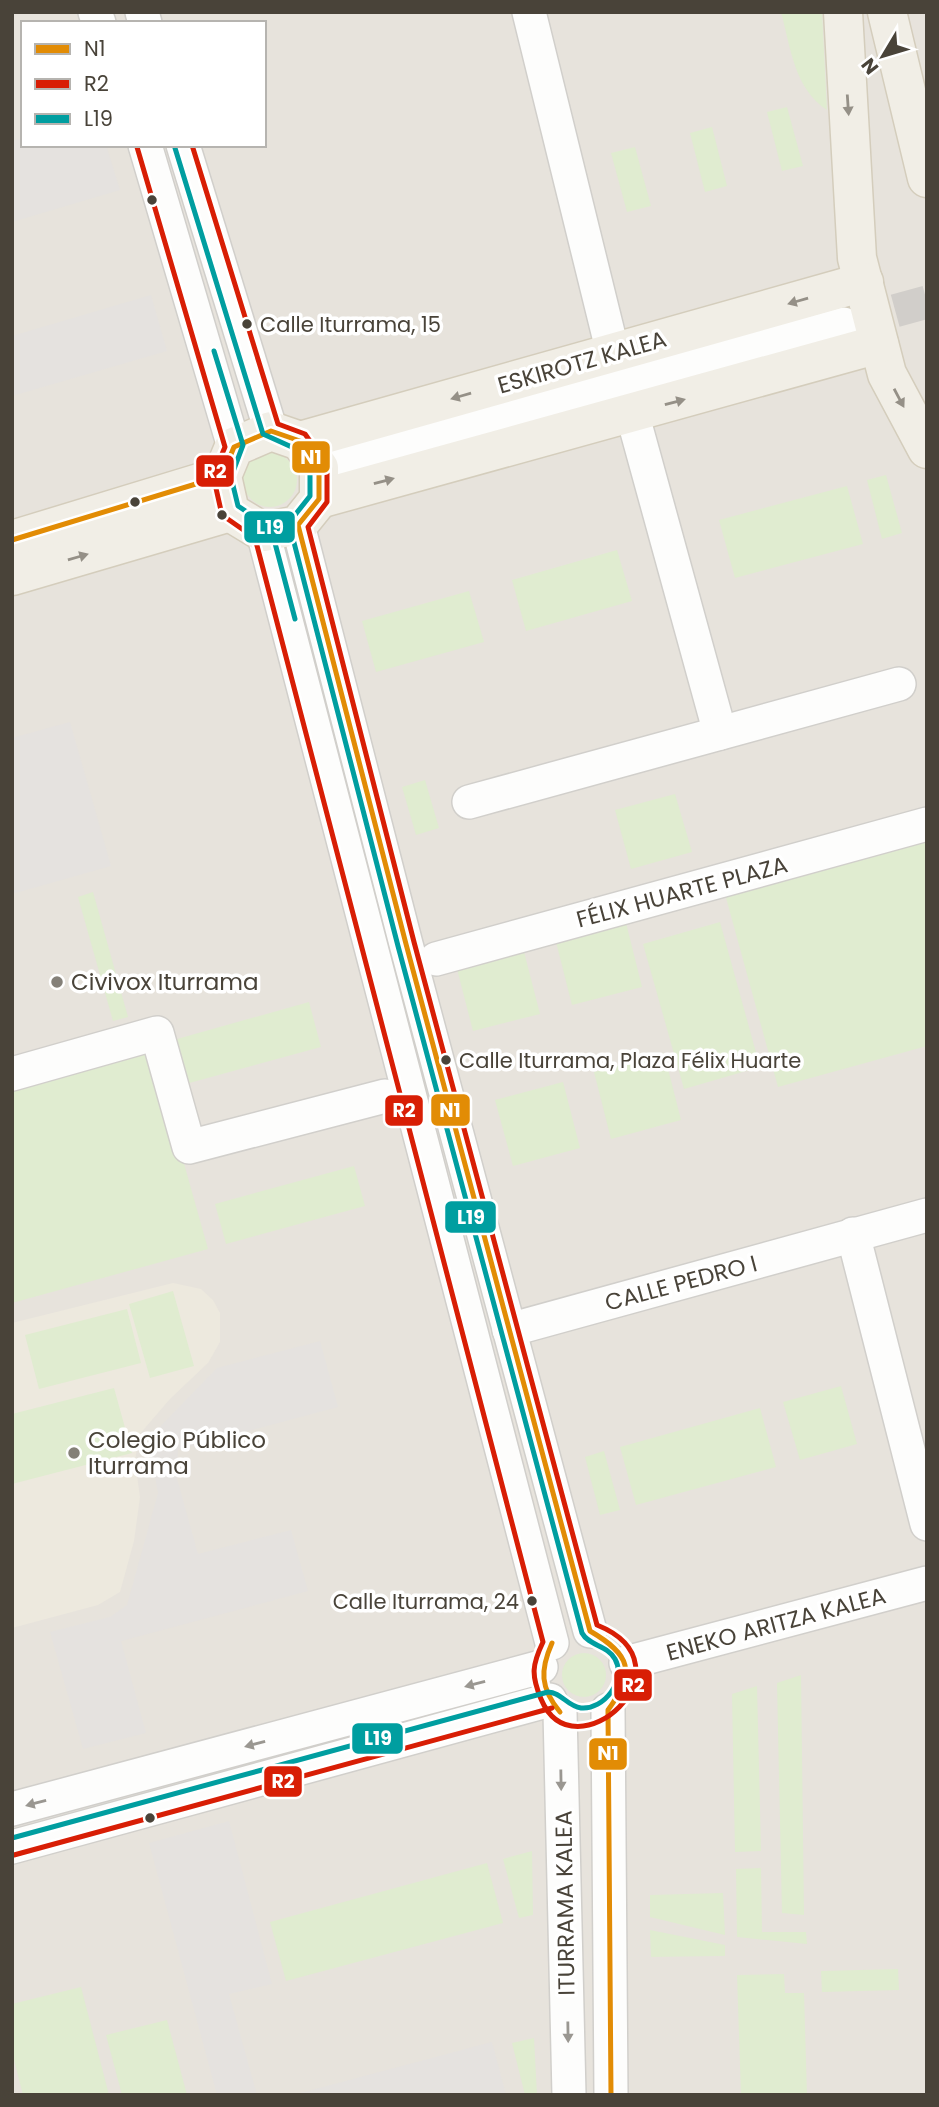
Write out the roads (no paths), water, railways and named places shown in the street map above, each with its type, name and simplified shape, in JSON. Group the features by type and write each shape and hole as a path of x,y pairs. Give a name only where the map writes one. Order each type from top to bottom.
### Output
{"main road":[{"path":"843,12 857,258 887,374 927,449"},
{"path":"887,12 927,178"},
{"name":"ESKIROTZ KALEA","path":"295,483 613,353 863,282"},
{"path":"12,540 229,478 295,483 632,413 879,344"},
{"path":"12,576 229,478 295,483"}],"street":[{"path":"535,14 613,353"},
{"path":"146,147 229,478"},
{"path":"184,147 295,483 509,1330 590,1631"},
{"name":"ESKIROTZ KALEA","path":"295,483 844,324"},
{"path":"632,413 720,733"},
{"path":"295,483 555,1706"},
{"path":"469,802 899,684"},
{"name":"FÉLIX HUARTE PLAZA","path":"436,959 927,824"},
{"path":"12,1074 158,1033 189,1147 385,1096"},
{"name":"CALLE PEDRO I","path":"509,1330 927,1215"},
{"path":"853,1234 927,1524"},
{"name":"ENEKO ARITZA KALEA","path":"626,1663 927,1583"},
{"path":"12,1809 546,1655 570,1632 590,1631 615,1644 626,1663 625,1688 608,1710 583,1718 555,1706 12,1847"},
{"name":"ITURRAMA KALEA","path":"555,1706 569,2095"},
{"name":"ITURRAMA KALEA","path":"608,1710 611,2095"}],"tunnel":[{"path":"847,324 927,302"}],"place":[{"name":"Calle Iturrama, 15","path":"247,324"},
{"name":"Civivox Iturrama","path":"57,982"},
{"name":"Calle Iturrama, Plaza Félix Huarte","path":"446,1060"},
{"name":"Colegio Público Iturrama","path":"74,1453"},
{"name":"Calle Iturrama, 24","path":"532,1601"}]}
